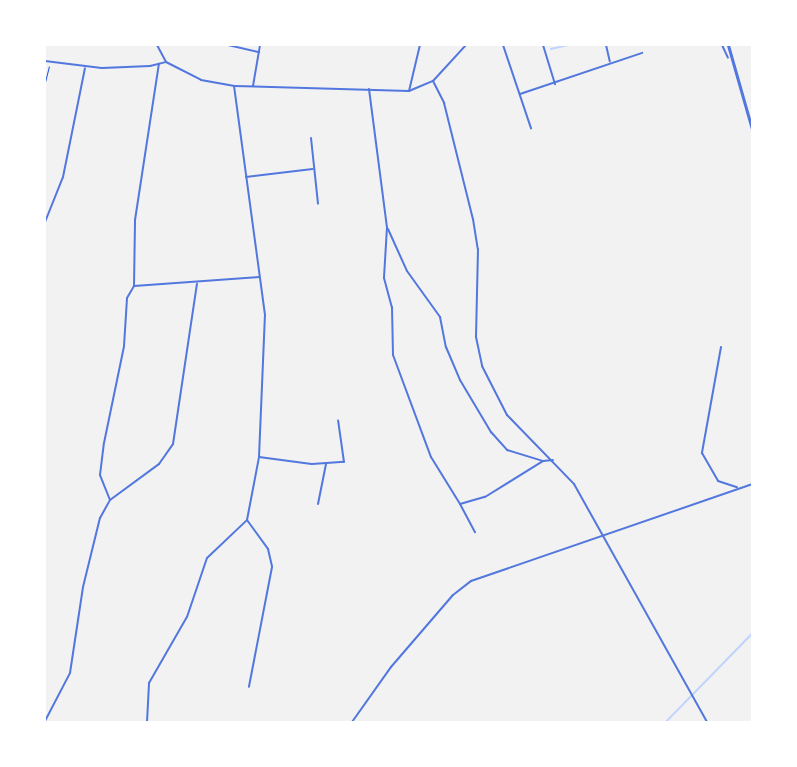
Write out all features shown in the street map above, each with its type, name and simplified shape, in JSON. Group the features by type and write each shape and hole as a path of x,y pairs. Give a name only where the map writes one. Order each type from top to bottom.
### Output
{"street":[{"path":"157,45 166,62 201,80 234,86 410,91 433,81 466,45"},
{"path":"228,45 259,52"},
{"path":"253,86 260,45"},
{"path":"410,91 420,45"},
{"path":"503,45 531,128"},
{"path":"543,45 555,84"},
{"path":"606,45 610,62"},
{"path":"722,45 729,58 752,129"},
{"path":"728,45 729,58"},
{"path":"520,94 642,53"},
{"path":"45,61 85,67 166,62"},
{"path":"110,500 100,475 104,442 124,346 127,298 134,286 135,220 159,64"},
{"path":"45,222 63,177 85,67"},
{"path":"433,81 444,103 473,219 478,249 476,337 482,366 507,415 574,483 707,722"},
{"path":"147,722 148,683 187,617 207,558 247,520 259,457 265,315 234,86"},
{"path":"369,89 387,227 384,278 392,307 393,355 431,457 475,532"},
{"path":"311,138 318,204"},
{"path":"246,177 313,169"},
{"path":"387,227 407,271 440,317 446,347 460,380 491,432 507,450 543,461 553,460"},
{"path":"134,286 197,284 259,278"},
{"path":"45,721 70,673 83,587 100,518 110,500 159,464 173,444 197,284"},
{"path":"722,347 702,453 718,481 737,487"},
{"path":"259,457 326,464 344,462 338,420"},
{"path":"460,504 485,497 543,461"},
{"path":"318,504 326,464"},
{"path":"352,722 391,666 453,595 471,580 737,487 752,484"},
{"path":"247,520 268,549 272,567 249,687"}],"path":[{"path":"45,82 50,62"}],"waterway":[{"path":"551,49 569,45"},
{"path":"666,722 752,634"}]}
